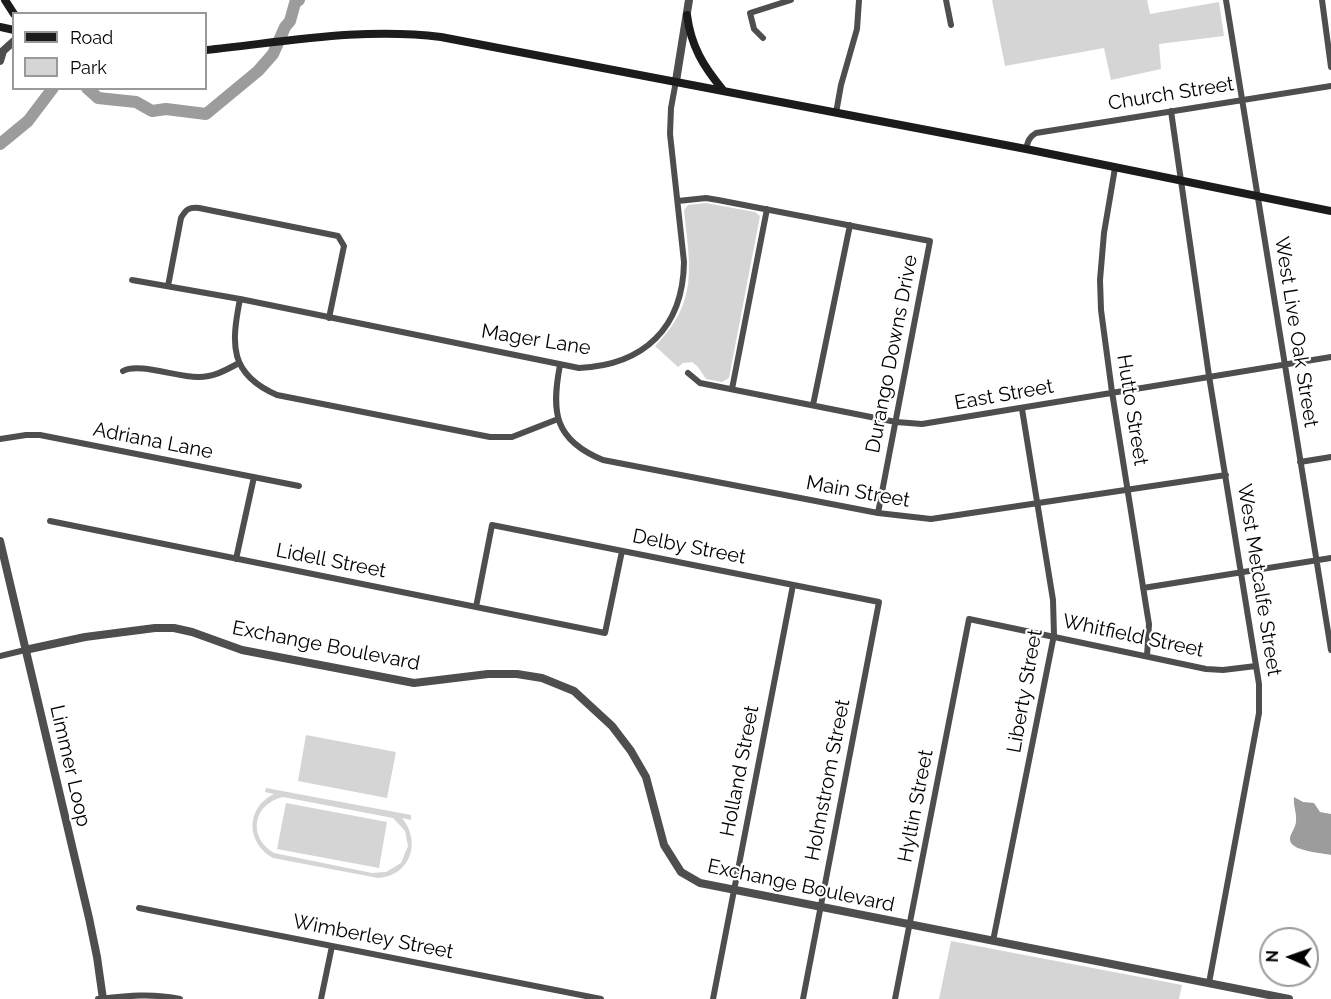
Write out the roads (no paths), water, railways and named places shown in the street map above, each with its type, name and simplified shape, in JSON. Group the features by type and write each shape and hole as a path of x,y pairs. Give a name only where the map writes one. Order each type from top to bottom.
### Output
{"main road":[{"path":"687,15 695,50 723,90"},
{"path":"207,50 354,33 415,33 723,90 1331,211"}],"street":[{"name":"Mager Lane","path":"132,280 240,299 579,368 611,364 629,358 644,349 663,332 681,297 684,281 670,122 689,0"},
{"path":"763,38 754,30 750,13 791,0"},
{"path":"836,113 841,85 857,29 859,0"},
{"path":"946,0 951,25"},
{"name":"West Live Oak Street","path":"1226,0 1331,650"},
{"path":"1322,0 1331,67"},
{"path":"0,62 3,51 12,42"},
{"name":"Church Street","path":"1026,149 1031,136 1036,133 1331,86"},
{"name":"West Metcalfe Street","path":"1170,111 1209,376 1259,684 1258,713 1209,983"},
{"name":"Hutto Street","path":"1115,168 1104,233 1100,280 1101,310 1149,624 1147,656"},
{"name":"Durango Downs Drive","path":"678,201 706,198 930,241 878,513"},
{"path":"168,286 181,218 185,210 191,207 210,210 338,236 344,246 330,318"},
{"path":"732,389 767,209"},
{"path":"813,405 850,225"},
{"path":"240,299 234,332 239,363 258,385 277,395 470,434 512,437 558,419 555,402 560,365"},
{"name":"East Street","path":"688,373 700,383 896,422 922,424 1331,357"},
{"path":"123,371 135,368 198,377 218,373 239,363"},
{"name":"Liberty Street","path":"993,942 1053,635 1053,600 1022,409"},
{"name":"Main Street","path":"558,419 566,434 581,449 603,459 878,513 931,519 1226,475"},
{"name":"Adriana Lane","path":"0,439 40,435 299,486"},
{"path":"1300,462 1331,457"},
{"path":"236,559 254,477"},
{"name":"Lidell Street","path":"50,521 605,633 622,551"},
{"name":"Delby Street","path":"476,607 492,525 879,602"},
{"name":"Limmer Loop","path":"0,541 89,918 103,999"},
{"path":"1143,588 1331,558"},
{"name":"Holland Street","path":"713,999 793,585"},
{"name":"Holmstrom Street","path":"803,999 879,602"},
{"name":"Whitfield Street","path":"969,619 1206,669 1223,670 1256,666"},
{"name":"Hyltin Street","path":"895,999 969,619"},
{"name":"Exchange Boulevard","path":"25,650 85,638 155,628 174,628 242,650 414,683 488,674 517,674 542,678 574,691 612,726 631,751 646,777 664,845 681,872 700,883 1289,999"},
{"path":"0,656 25,650"},
{"name":"Wimberley Street","path":"139,908 601,999"},
{"path":"321,999 332,946"},
{"path":"98,999 134,995 155,995 180,999"}],"waterway":[{"path":"89,90 98,98 136,102 152,111 166,109 206,114 258,71 273,54 290,21 295,3 299,0"},
{"path":"0,144 28,121 51,90"}]}
